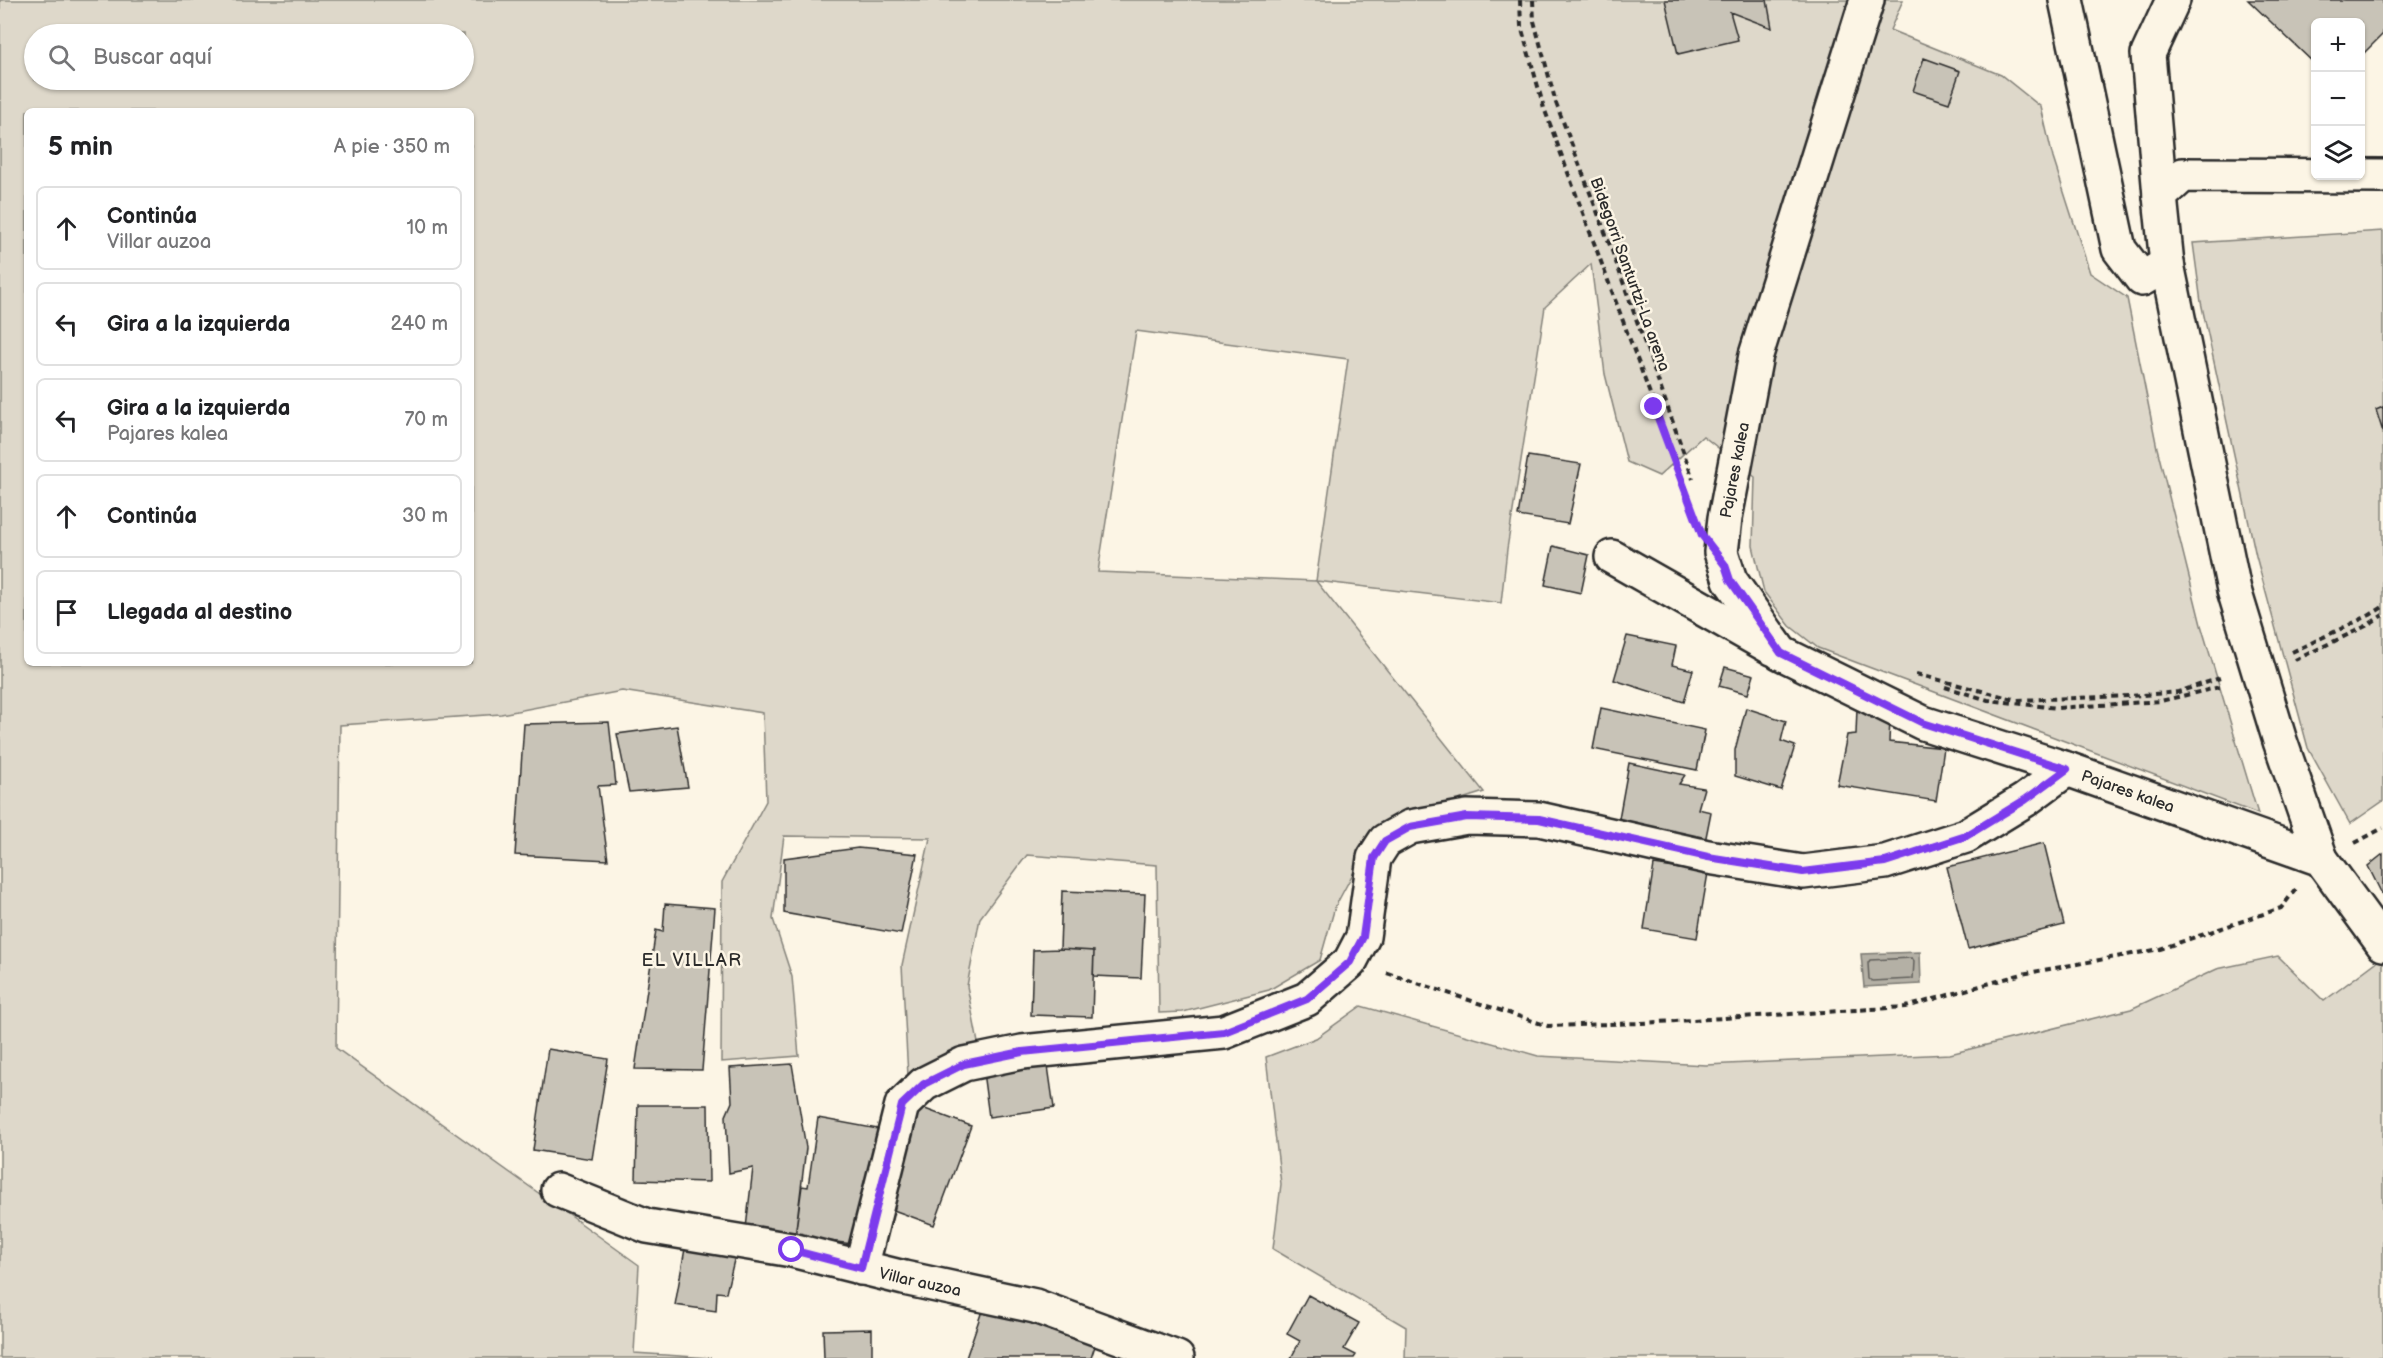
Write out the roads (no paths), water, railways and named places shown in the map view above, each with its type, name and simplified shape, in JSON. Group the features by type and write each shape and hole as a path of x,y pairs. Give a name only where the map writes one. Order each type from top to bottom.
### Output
{"street":[{"name":"Pajares kalea","path":"1867,0 1756,354 1725,518 1721,552 1730,580 1781,653 1923,723 2067,769 2321,859"},
{"path":"2066,0 2119,249 2142,279 2167,264"},
{"path":"2173,0 2148,54 2167,264 2234,590 2280,741 2321,859 2383,944"},
{"path":"2160,196 2183,175 2383,176"},
{"path":"1612,557 1781,653"},
{"path":"861,1268 902,1105 924,1084 964,1064 1022,1052 1224,1032 1307,999 1350,962 1363,937 1374,858 1385,841 1410,827 1467,817 1539,819 1708,857 1803,872 1885,862 1966,836 2025,800 2067,769"},
{"name":"Villar auzoa","path":"558,1190 647,1226 792,1250 861,1268 1035,1306 1177,1358"}],"water":[{"path":"1920,952 1921,984 1864,987 1861,954"}],"district":[{"name":"EL VILLAR","path":"692,960"}]}
